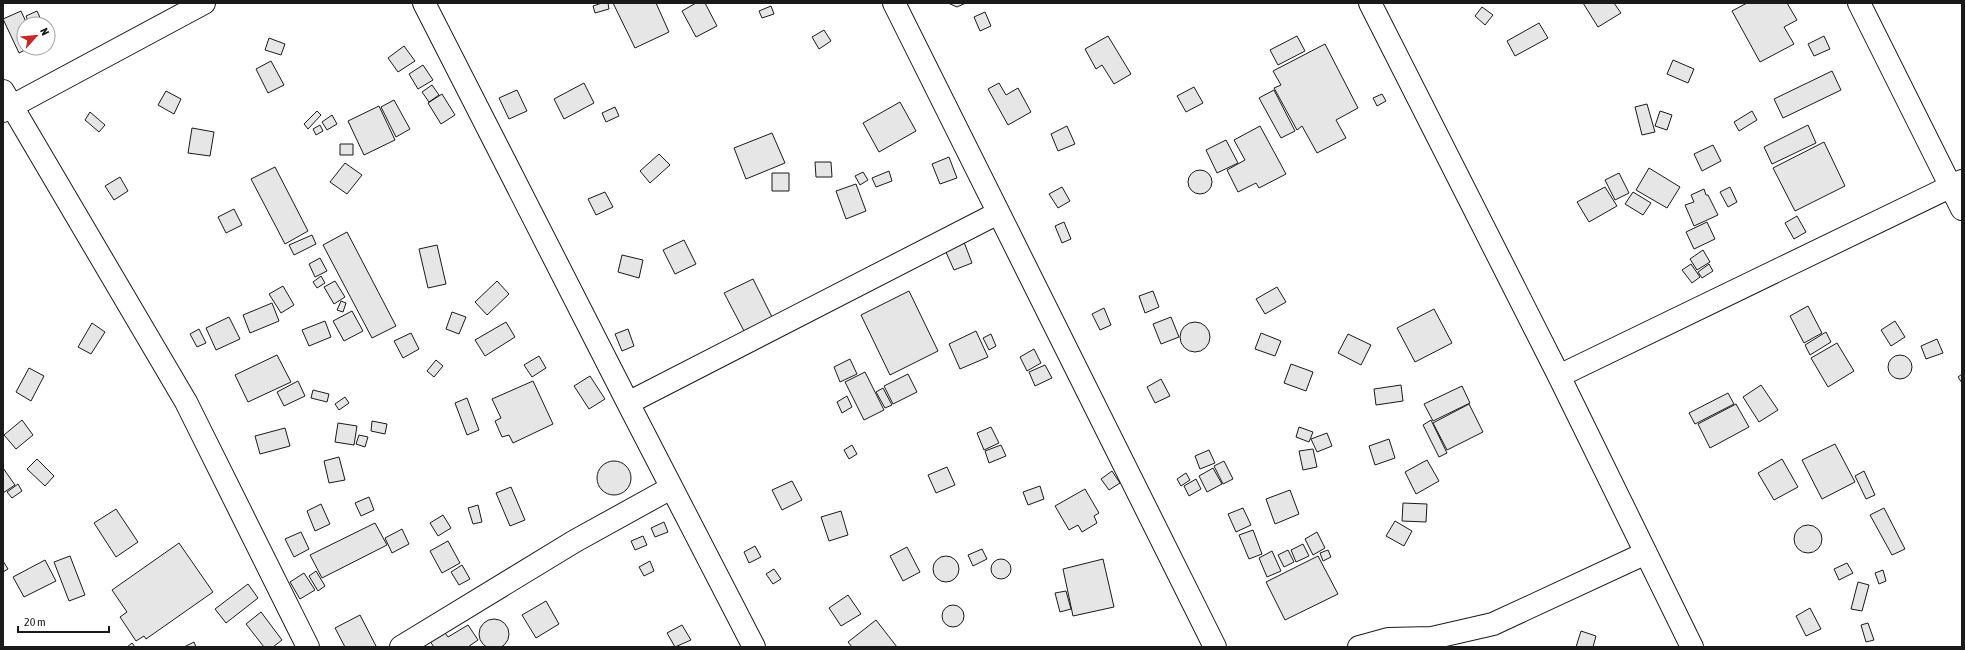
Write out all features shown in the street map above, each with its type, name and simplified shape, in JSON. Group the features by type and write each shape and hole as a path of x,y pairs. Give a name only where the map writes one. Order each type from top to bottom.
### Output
{"street":[{"path":"204,3 6,103 186,402 308,647"},
{"path":"424,3 671,488 754,647"},
{"path":"894,3 998,213 1208,646"},
{"path":"1370,3 1559,376 1692,647"},
{"path":"1859,3 1956,184 1962,209"},
{"path":"1559,376 1956,184"},
{"path":"628,403 998,213"},
{"path":"400,647 576,541 671,488"},
{"path":"1359,647 1388,639 1432,638 1493,624 1646,553"}],"building":[{"path":"608,3 609,9 595,13 593,6"},
{"path":"613,3 656,3 669,32 635,48"},
{"path":"696,3 705,3 717,26 696,37 682,11"},
{"path":"948,3 966,3 957,7"},
{"path":"1583,3 1614,3 1621,13 1598,27"},
{"path":"1747,3 1787,3 1797,20 1784,27 1794,44 1760,62 1732,11"},
{"path":"771,6 774,14 762,18 759,11"},
{"path":"1482,7 1493,15 1485,25 1475,16"},
{"path":"21,11 23,16 16,16 16,47 3,19"},
{"path":"37,11 39,16 26,16"},
{"path":"985,12 991,26 980,31 974,17"},
{"path":"1539,23 1548,38 1515,56 1507,41"},
{"path":"824,30 831,41 819,49 812,37"},
{"path":"1108,36 1131,74 1114,84 1102,65 1096,69 1085,49"},
{"path":"1297,36 1305,51 1278,65 1270,50"},
{"path":"1824,36 1830,49 1814,56 1808,44"},
{"path":"269,38 285,44 281,55 265,50"},
{"path":"1325,44 1358,108 1336,120 1346,138 1317,153 1302,126 1297,130 1274,88 1281,85 1273,71"},
{"path":"404,46 415,61 398,72 388,58"},
{"path":"1673,60 1694,69 1688,83 1667,74"},
{"path":"271,61 284,85 268,93 256,69"},
{"path":"423,65 433,80 418,89 409,74"},
{"path":"1832,71 1841,90 1783,118 1774,99"},
{"path":"584,83 594,103 564,119 554,99"},
{"path":"999,83 1006,95 1018,88 1031,112 1008,125 988,89"},
{"path":"432,85 439,95 429,102 422,92"},
{"path":"1194,87 1203,103 1186,112 1177,96"},
{"path":"517,90 527,111 509,119 499,98"},
{"path":"1274,90 1295,131 1281,138 1259,98"},
{"path":"166,91 181,99 174,114 158,105"},
{"path":"442,94 455,115 441,124 428,103"},
{"path":"1382,94 1386,101 1377,106 1373,98"},
{"path":"394,100 410,129 396,137 381,107"},
{"path":"900,102 916,131 879,152 863,123"},
{"path":"1647,104 1655,132 1642,135 1635,107"},
{"path":"379,106 395,140 364,155 348,121"},
{"path":"615,107 619,116 606,122 602,113"},
{"path":"317,111 321,115 308,129 304,124"},
{"path":"1660,111 1672,115 1667,130 1655,126"},
{"path":"1752,111 1757,120 1739,131 1734,122"},
{"path":"90,112 105,125 99,132 85,120"},
{"path":"332,115 337,124 327,130 322,122"},
{"path":"320,125 323,131 316,135 313,129"},
{"path":"1808,125 1816,143 1772,164 1764,147"},
{"path":"1067,126 1075,144 1058,151 1051,134"},
{"path":"1260,126 1286,174 1259,188 1256,183 1238,192 1227,170 1245,160 1234,140"},
{"path":"192,128 214,132 210,156 188,153"},
{"path":"772,133 785,163 746,179 734,148"},
{"path":"1226,140 1238,163 1217,173 1206,150"},
{"path":"1824,142 1845,186 1795,211 1773,168"},
{"path":"340,144 353,144 353,155 340,155"},
{"path":"1713,145 1721,161 1702,171 1694,154"},
{"path":"659,154 670,165 650,183 640,171"},
{"path":"949,157 957,178 940,184 932,164"},
{"path":"815,162 831,162 832,177 816,177"},
{"path":"345,163 362,175 347,194 330,182"},
{"path":"275,167 308,231 285,244 251,179"},
{"path":"1649,168 1680,187 1667,208 1636,190"},
{"path":"1200,170 1208,174 1212,182 1208,190 1200,194 1192,190 1188,182 1192,174"},
{"path":"889,171 892,181 876,187 872,178"},
{"path":"863,172 868,180 860,185 855,176"},
{"path":"772,173 789,173 789,191 772,191"},
{"path":"1619,173 1629,193 1615,200 1605,180"},
{"path":"120,177 128,191 114,200 105,186"},
{"path":"856,184 866,211 846,219 836,191"},
{"path":"1062,187 1070,201 1058,208 1049,194"},
{"path":"1605,187 1617,206 1589,222 1577,202"},
{"path":"1730,187 1737,202 1728,207 1720,192"},
{"path":"1704,189 1718,215 1694,226 1685,205 1694,202 1691,195"},
{"path":"605,192 613,207 596,215 588,199"},
{"path":"1633,192 1651,203 1643,215 1625,204"},
{"path":"234,209 242,225 226,233 218,217"},
{"path":"1797,216 1806,232 1794,239 1785,223"},
{"path":"1064,222 1071,239 1062,243 1055,226"},
{"path":"1707,222 1715,239 1694,249 1686,232"},
{"path":"347,232 396,326 372,338 323,245"},
{"path":"312,235 316,244 294,255 289,245"},
{"path":"684,240 696,264 675,274 663,250"},
{"path":"964,242 972,263 954,270 945,250"},
{"path":"437,245 446,284 428,288 419,249"},
{"path":"1703,250 1710,262 1697,270 1690,259"},
{"path":"622,255 643,260 639,278 618,272"},
{"path":"320,258 327,271 315,277 309,264"},
{"path":"1691,264 1700,277 1692,283 1682,270"},
{"path":"1709,264 1713,271 1702,278 1698,272"},
{"path":"321,276 325,283 317,288 313,282"},
{"path":"753,279 772,317 744,331 724,293"},
{"path":"335,281 345,297 334,304 324,287"},
{"path":"497,281 509,294 487,315 475,302"},
{"path":"283,286 294,305 281,313 269,294"},
{"path":"1277,287 1286,302 1265,314 1256,299"},
{"path":"909,291 938,351 890,375 861,315"},
{"path":"1153,291 1159,307 1145,313 1139,296"},
{"path":"341,301 346,303 343,312 337,310"},
{"path":"272,303 279,321 250,333 243,315"},
{"path":"1808,306 1822,333 1804,343 1790,316"},
{"path":"1104,308 1111,325 1100,330 1092,314"},
{"path":"1434,309 1452,343 1415,362 1397,328"},
{"path":"352,311 363,331 344,341 333,321"},
{"path":"452,312 466,317 459,334 446,329"},
{"path":"229,317 240,339 216,350 206,328"},
{"path":"1171,317 1179,337 1161,344 1153,324"},
{"path":"325,321 331,337 309,346 302,330"},
{"path":"1895,321 1905,337 1891,346 1881,330"},
{"path":"506,322 515,337 485,356 475,340"},
{"path":"1195,322 1205,327 1210,337 1205,347 1195,352 1185,347 1180,337 1185,327"},
{"path":"92,323 105,332 91,354 78,347"},
{"path":"199,329 206,343 197,347 190,334"},
{"path":"628,329 634,346 622,351 615,334"},
{"path":"976,331 988,357 960,369 949,344"},
{"path":"1826,332 1831,342 1810,355 1805,345"},
{"path":"411,333 419,349 403,358 394,341"},
{"path":"1261,333 1281,341 1275,356 1255,349"},
{"path":"991,334 996,346 989,350 983,338"},
{"path":"1348,334 1371,345 1361,365 1338,353"},
{"path":"1937,339 1943,353 1926,359 1921,346"},
{"path":"1837,343 1854,371 1828,387 1811,358"},
{"path":"1034,349 1041,363 1027,371 1020,357"},
{"path":"277,355 291,382 248,402 235,375"},
{"path":"1895,355 1905,355 1912,362 1912,372 1905,379 1895,379 1888,372 1888,362"},
{"path":"539,356 546,368 532,377 524,365"},
{"path":"850,359 857,374 840,382 834,367"},
{"path":"436,360 443,366 434,377 427,371"},
{"path":"1291,364 1313,372 1306,391 1284,383"},
{"path":"1045,365 1052,378 1035,386 1029,372"},
{"path":"29,368 44,376 31,401 16,392"},
{"path":"865,372 884,410 864,420 845,382"},
{"path":"908,374 917,392 893,404 884,386"},
{"path":"1962,374 1962,383 1958,377"},
{"path":"590,376 605,399 589,409 574,386"},
{"path":"1161,379 1170,396 1155,403 1147,387"},
{"path":"298,381 305,396 284,406 277,392"},
{"path":"533,381 553,424 513,443 509,435 502,437 495,421 501,418 492,399"},
{"path":"1401,385 1403,401 1376,405 1374,389"},
{"path":"1761,385 1778,410 1759,422 1743,397"},
{"path":"1462,386 1470,403 1433,421 1424,404"},
{"path":"883,388 892,405 885,408 876,392"},
{"path":"313,390 329,394 327,402 311,398"},
{"path":"1728,393 1734,404 1695,424 1689,413"},
{"path":"847,396 852,407 842,413 837,402"},
{"path":"345,397 349,403 339,410 335,404"},
{"path":"467,398 479,430 467,435 455,403"},
{"path":"1469,404 1483,432 1447,450 1433,423"},
{"path":"1736,404 1749,427 1710,448 1698,424"},
{"path":"22,420 33,435 16,449 4,435"},
{"path":"1431,420 1447,453 1439,457 1423,425"},
{"path":"372,421 387,424 385,434 371,431"},
{"path":"338,423 357,426 354,445 335,442"},
{"path":"991,427 999,443 984,450 977,433"},
{"path":"1299,427 1313,432 1309,442 1296,437"},
{"path":"285,428 290,446 260,454 255,436"},
{"path":"1327,433 1332,446 1317,452 1311,439"},
{"path":"359,435 368,437 365,447 356,444"},
{"path":"1389,439 1395,458 1375,465 1369,446"},
{"path":"1835,444 1855,482 1822,499 1802,460"},
{"path":"852,445 857,454 849,459 844,450"},
{"path":"1001,445 1006,456 989,463 985,451"},
{"path":"1313,449 1317,467 1303,470 1299,451"},
{"path":"1209,450 1215,463 1200,469 1195,456"},
{"path":"339,457 345,480 329,483 324,461"},
{"path":"37,459 54,476 45,486 27,469"},
{"path":"1782,459 1798,487 1774,500 1758,473"},
{"path":"1427,460 1439,481 1416,494 1405,472"},
{"path":"614,461 626,466 631,478 626,490 614,495 602,490 597,478 602,466"},
{"path":"1224,461 1233,479 1223,484 1214,466"},
{"path":"947,467 955,485 936,493 928,475"},
{"path":"3,468 15,485 3,493"},
{"path":"1213,468 1222,484 1207,492 1199,476"},
{"path":"1112,471 1120,483 1109,490 1101,479"},
{"path":"1864,471 1875,495 1866,499 1855,476"},
{"path":"1186,473 1190,480 1181,486 1177,479"},
{"path":"1196,479 1201,489 1189,496 1184,486"},
{"path":"792,481 802,500 782,510 772,490"},
{"path":"18,484 22,491 12,498 7,492"},
{"path":"1040,486 1044,499 1028,505 1023,492"},
{"path":"511,487 525,520 510,526 496,493"},
{"path":"1085,489 1099,513 1094,516 1097,523 1082,532 1078,525 1069,530 1055,506"},
{"path":"1290,490 1299,514 1275,524 1266,499"},
{"path":"369,497 374,510 361,516 355,503"},
{"path":"1403,503 1427,504 1426,522 1402,521"},
{"path":"321,504 330,524 315,531 307,511"},
{"path":"478,505 482,522 473,524 468,508"},
{"path":"1243,508 1251,525 1236,532 1228,514"},
{"path":"1884,508 1905,549 1892,555 1870,515"},
{"path":"116,509 138,542 116,557 94,523"},
{"path":"841,511 848,535 829,541 821,517"},
{"path":"443,515 451,528 438,536 430,523"},
{"path":"1395,521 1412,531 1404,546 1386,536"},
{"path":"664,522 668,532 655,537 651,528"},
{"path":"375,523 387,545 322,578 310,555"},
{"path":"1808,525 1818,529 1822,539 1818,549 1808,553 1798,549 1794,539 1798,529"},
{"path":"402,529 409,544 392,553 385,538"},
{"path":"1253,530 1262,554 1249,559 1239,535"},
{"path":"301,532 309,549 294,557 285,539"},
{"path":"1317,532 1325,548 1313,555 1305,539"},
{"path":"643,536 647,545 635,550 631,541"},
{"path":"448,541 460,563 442,573 430,551"},
{"path":"179,543 213,592 146,639 144,636 136,641 120,617 127,612 112,590"},
{"path":"1303,544 1309,556 1296,562 1291,550"},
{"path":"755,546 761,557 749,563 744,552"},
{"path":"907,547 920,572 903,581 890,556"},
{"path":"982,549 987,559 973,566 968,555"},
{"path":"1288,550 1294,562 1284,567 1278,555"},
{"path":"1328,550 1331,557 1323,561 1320,553"},
{"path":"1272,551 1281,571 1267,577 1259,558"},
{"path":"70,556 85,595 69,601 54,562"},
{"path":"946,556 955,560 959,569 955,578 946,582 937,578 933,569 937,560"},
{"path":"1318,556 1338,594 1285,620 1266,582"},
{"path":"1001,559 1008,562 1011,569 1008,576 1001,579 994,576 991,569 994,562"},
{"path":"1103,559 1114,607 1073,616 1063,569"},
{"path":"45,560 56,581 24,597 13,577"},
{"path":"3,561 8,569 3,572"},
{"path":"650,561 654,571 644,576 639,567"},
{"path":"1847,563 1853,573 1839,580 1834,569"},
{"path":"462,565 470,579 459,585 451,572"},
{"path":"774,569 781,579 773,584 766,574"},
{"path":"1883,570 1886,581 1879,584 1875,573"},
{"path":"316,571 325,586 318,591 309,576"},
{"path":"304,573 315,590 300,599 290,582"},
{"path":"1858,582 1869,585 1862,611 1851,609"},
{"path":"248,584 258,598 226,623 215,609"},
{"path":"1066,591 1071,609 1060,612 1055,593"},
{"path":"848,595 861,614 841,626 829,608"},
{"path":"546,601 559,624 536,638 522,615"},
{"path":"953,605 961,608 964,616 961,624 953,627 945,624 942,616 945,608"},
{"path":"1810,608 1821,629 1806,636 1796,616"},
{"path":"261,612 282,640 273,647 264,647 246,624"},
{"path":"360,615 376,646 345,647 335,628"},
{"path":"494,619 500,620 508,628 508,640 500,648 494,649 488,648 480,640 479,634 480,628 488,620"},
{"path":"876,620 897,647 852,647 848,642"},
{"path":"1868,623 1874,640 1866,642 1861,625"},
{"path":"468,625 478,640 468,647 434,647 429,640 443,630 448,637"},
{"path":"682,625 691,640 675,647 667,633"},
{"path":"1581,631 1596,636 1593,647 1576,647"},
{"path":"194,642 196,647 184,647"},
{"path":"132,643 135,647 127,647"}]}
